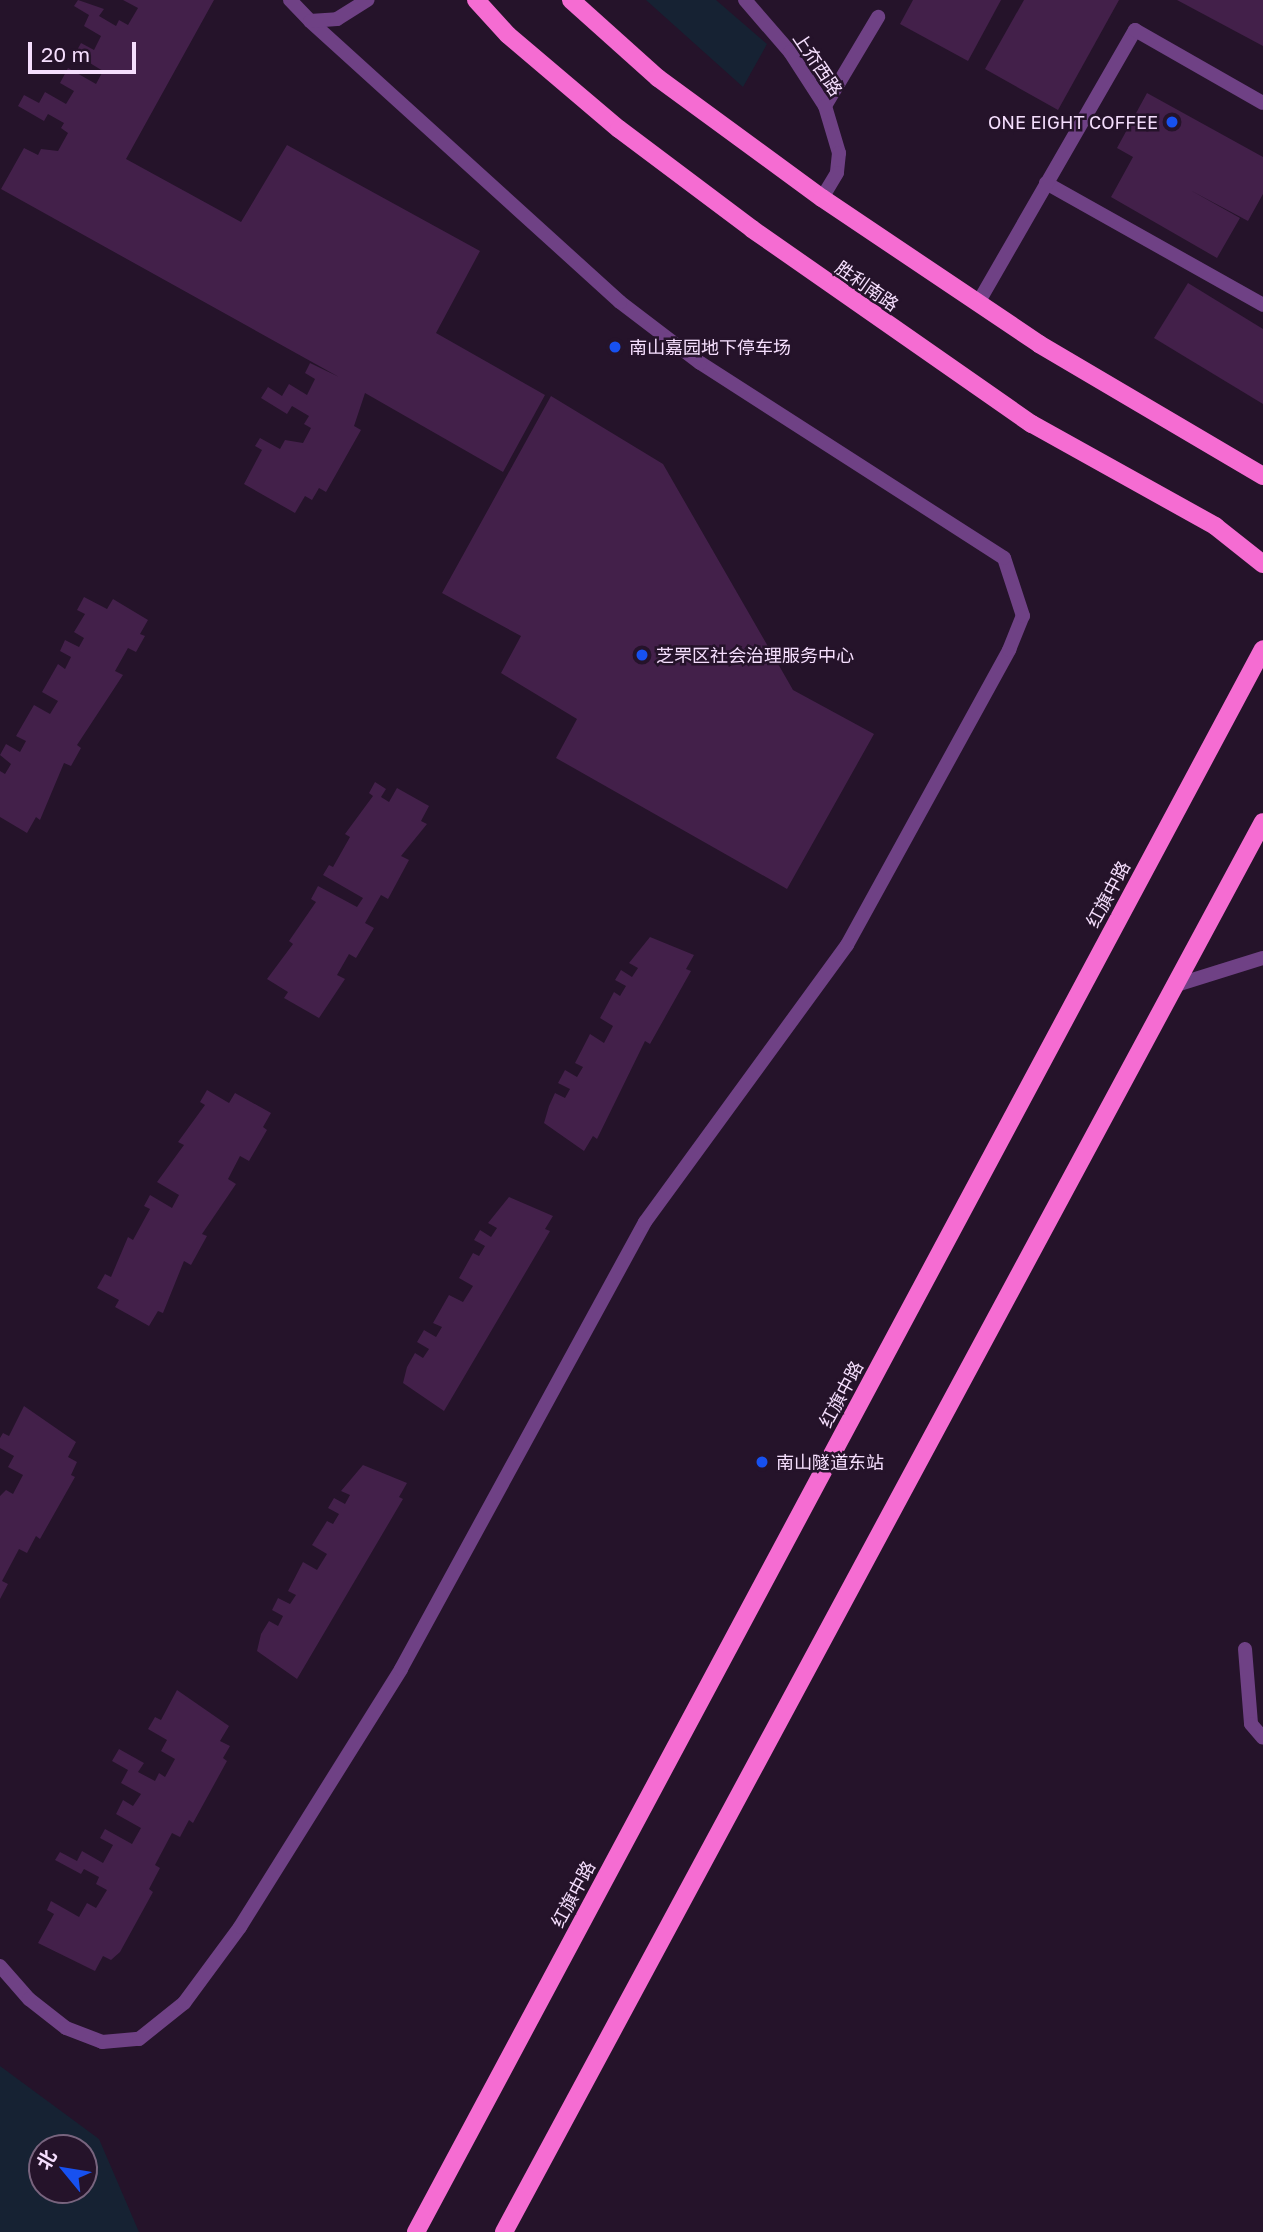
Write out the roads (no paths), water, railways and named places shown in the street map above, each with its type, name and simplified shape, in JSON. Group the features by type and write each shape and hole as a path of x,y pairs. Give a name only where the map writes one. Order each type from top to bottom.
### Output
{"main road":[{"name":"胜利南路","path":"476,0 508,35 619,129 752,229 1032,424 1215,526 1263,564"},
{"path":"570,0 657,78 822,198 978,303 1263,475"},
{"name":"红旗中路","path":"416,2232 1263,649"},
{"path":"504,2232 1263,822"}],"street":[{"path":"0,1966 29,1999 66,2028 102,2042 139,2039 184,2003 240,1927 401,1669 645,1222 847,944 1023,616 1004,558 699,363 620,302 290,0"},
{"path":"310,20 337,19 368,0"},
{"name":"上夼西路","path":"745,0 790,52 825,106 839,153 837,173 822,198"},
{"path":"825,106 878,17"},
{"path":"978,303 1135,30 1263,103"},
{"path":"1046,183 1263,305"},
{"path":"1173,986 1263,958"},
{"path":"1245,1649 1251,1724 1263,1738"}],"place":[{"name":"ONE EIGHT COFFEE","path":"1172,122"},
{"name":"南山嘉园地下停车场","path":"615,347"},
{"name":"芝罘区社会治理服务中心","path":"642,655"},
{"name":"南山隧道东站","path":"762,1462"}]}
